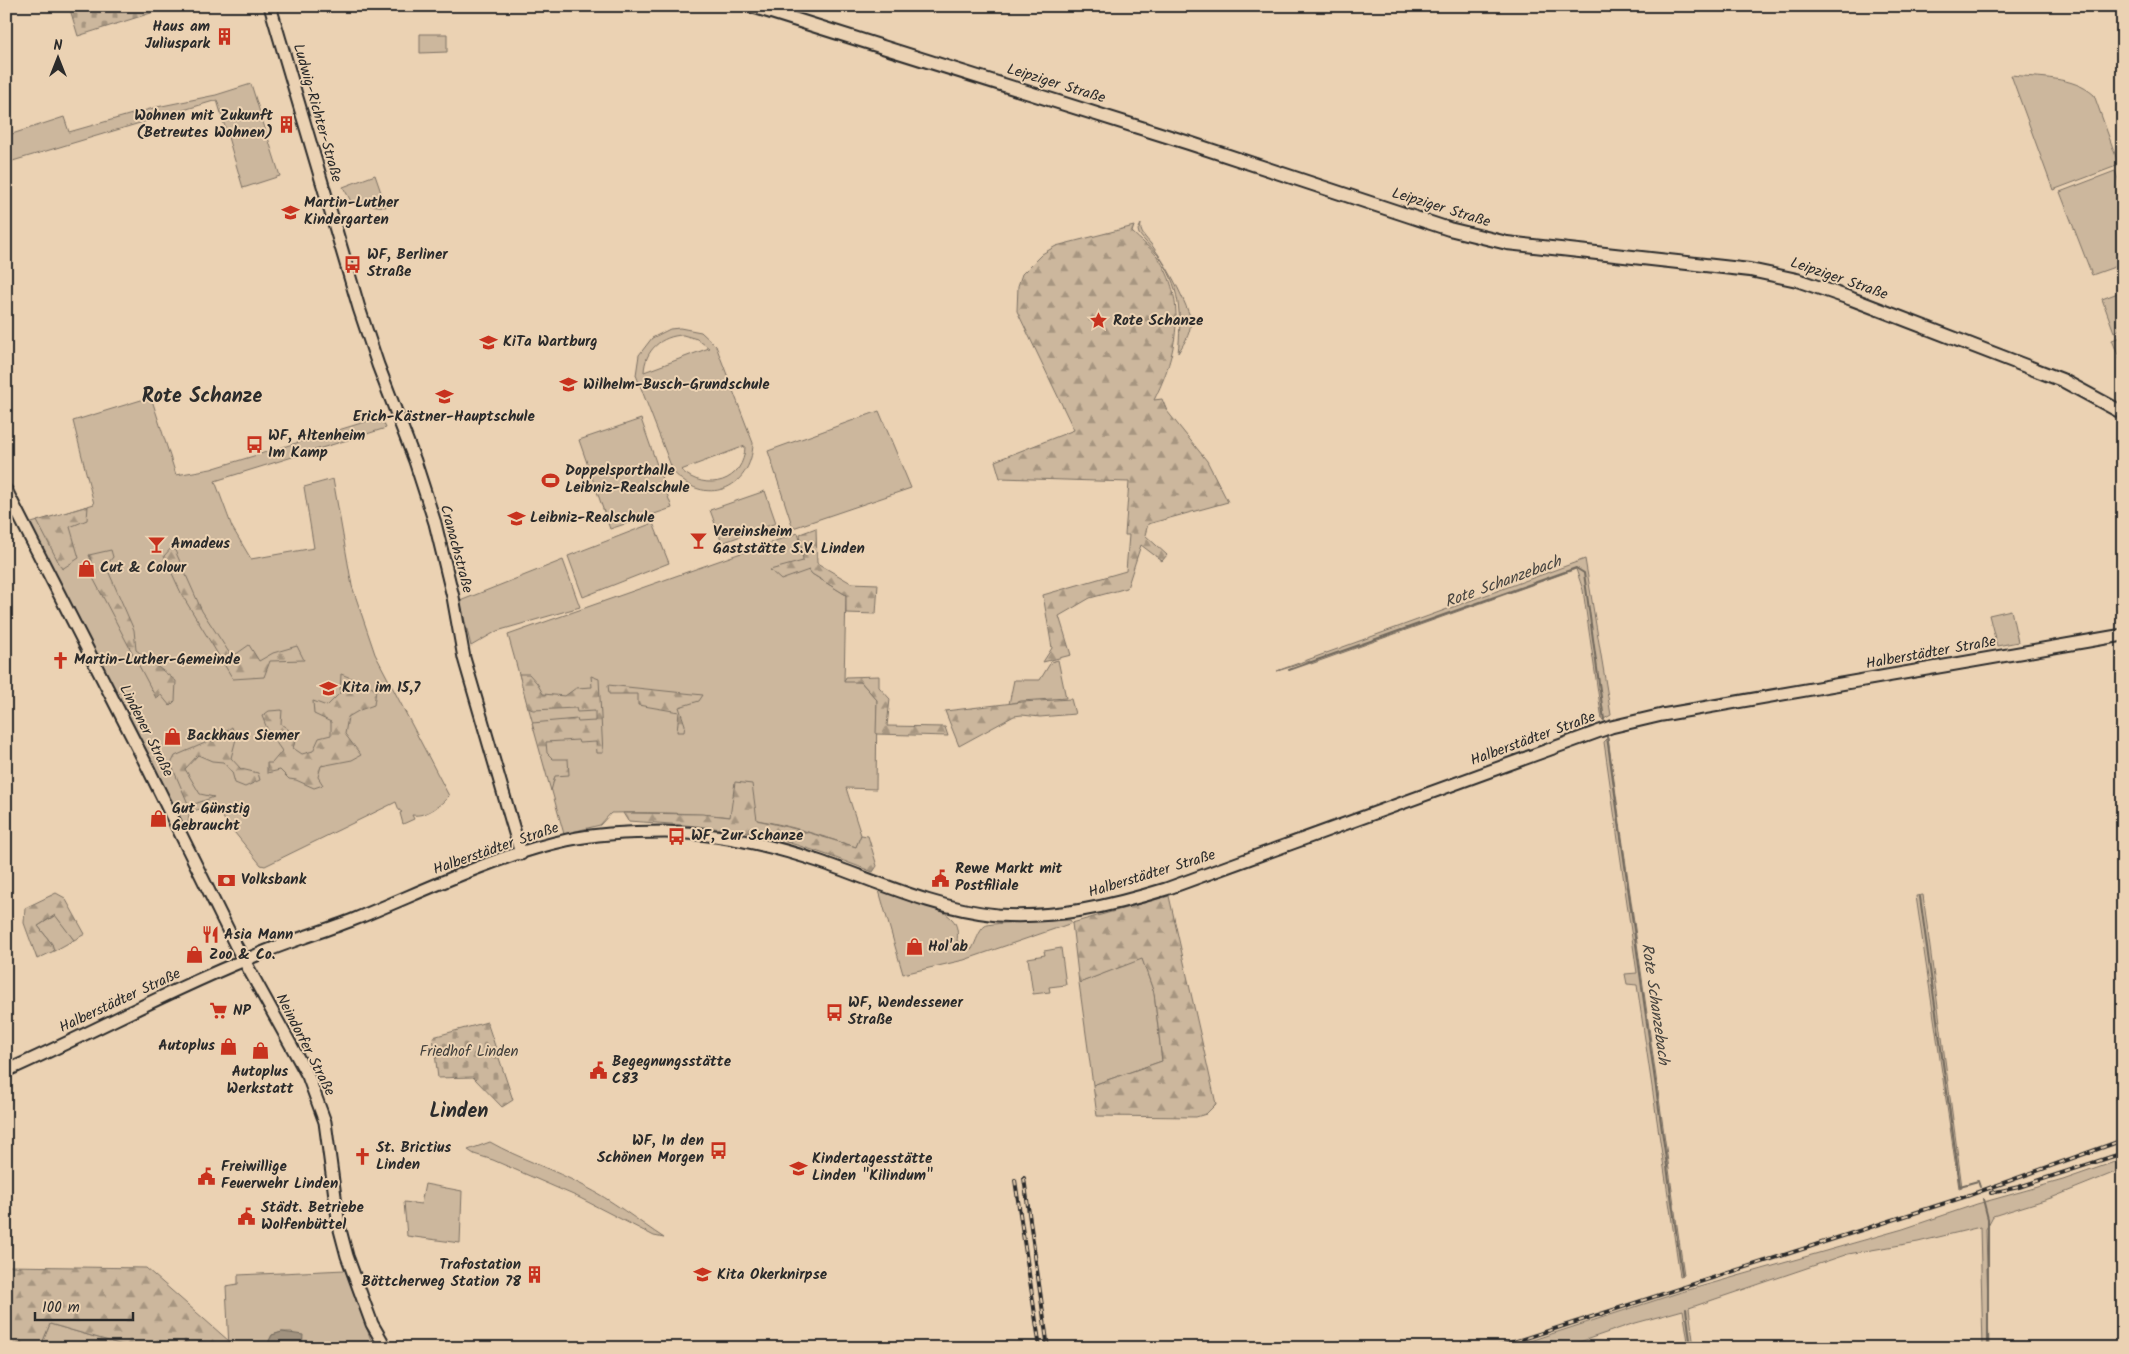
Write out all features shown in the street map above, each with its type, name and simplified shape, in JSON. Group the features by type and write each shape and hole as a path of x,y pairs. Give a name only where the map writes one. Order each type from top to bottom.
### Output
{"main road":[{"name":"Ludwig-Richter-Straße","path":"270,6 344,256"},
{"name":"Leipziger Straße","path":"752,6 1189,143 1464,233 1507,243 1750,270 1797,280 1852,298 2054,377 2085,391 2123,413"},
{"name":"Cranachstraße","path":"344,256 370,342 435,523 453,598 464,658 521,854"},
{"name":"Lindener Straße","path":"6,490 244,960"},
{"name":"Halberstädter Straße","path":"6,1071 244,960 521,854 562,841 592,836 649,832 726,838 782,850 933,902 972,911 1020,916 1058,914 1115,903 1166,889 1612,727 1662,715 2123,635"},
{"name":"Neindorfer Straße","path":"244,960 308,1076 320,1106 325,1122 339,1226 347,1256 372,1324 386,1348"}],"green space":[{"path":"69,6 160,6 151,13 78,36"},
{"path":"420,34 447,34 447,52 420,53"},
{"path":"2011,75 2066,81 2086,89 2094,95 2119,165 2053,190"},
{"path":"251,84 280,176 243,188 217,100 6,163 6,136 64,117 69,132 157,107 216,95"},
{"path":"2115,171 2123,192 2123,264 2092,275 2060,192"},
{"path":"375,175 386,207 352,203 343,187"},
{"path":"1141,224 1142,232 1151,244 1168,270 1190,316 1189,331 1178,353 1180,327 1175,290 1171,278 1158,255 1139,234 1138,230"},
{"path":"1134,226 1132,232 1157,256 1167,273 1176,309 1176,328 1169,365 1154,400 1162,399 1167,411 1207,461 1228,502 1148,524 1145,535 1167,555 1162,561 1141,545 1127,588 1090,598 1059,616 1071,655 1043,662 1052,648 1043,595 1126,571 1129,535 1125,535 1129,482 1000,478 995,461 1074,430 1017,311 1018,286 1022,274 1042,254 1056,246"},
{"path":"2123,291 2123,328 2114,332 2102,299"},
{"path":"680,328 701,332 716,346 753,443 751,459 744,472 735,482 724,488 711,491 698,489 685,482 673,471 636,375 639,355 652,338 670,329","holes":["683,335 697,339 709,348 644,372 647,357 661,341","745,446 739,468 722,480 702,481 691,477 681,470"]},
{"path":"2123,336 2123,367 2112,340"},
{"path":"151,397 176,475 211,469 381,417 386,428 215,481 232,527 251,559 314,548 304,487 333,479 352,586 375,654 449,796 437,807 427,813 412,815 414,819 403,824 400,813 402,812 399,810 396,802 265,866 261,865 226,822 215,805 189,812 187,827 181,834 25,525 94,504 73,421"},
{"path":"879,411 911,488 793,528 768,451"},
{"path":"641,419 672,508 610,529 579,440"},
{"path":"765,491 776,523 722,543 710,510"},
{"path":"88,506 87,520 70,527 79,558 62,569 37,521"},
{"path":"653,523 669,563 583,597 568,556"},
{"path":"816,528 817,563 851,583 878,584 876,614 846,613 846,595 812,574 809,570 781,580 770,570 803,561 800,534"},
{"path":"798,533 809,570 812,574 846,595 844,681 861,682 877,700 876,789 846,788 861,835 856,847 769,822 684,814 611,813 600,825 564,834 508,635"},
{"path":"173,546 202,611 232,657 249,645 259,661 273,653 297,646 304,660 270,661 264,677 233,679 182,595 164,556"},
{"path":"111,550 113,557 106,566 134,630 136,650 176,681 175,701 170,706 161,695 156,698 93,578 97,575 89,555"},
{"path":"1585,559 1611,715 1602,720 1583,590 1576,569 1311,664 1310,661 1277,671"},
{"path":"563,560 580,607 497,631 471,646 460,601"},
{"path":"2011,610 2018,642 1997,646 1989,615"},
{"path":"1058,660 1066,698 1021,701 1009,704 1014,680 1040,680 1051,662"},
{"path":"341,674 376,690 374,705 348,717 345,734 361,755 352,760 321,766 318,777 323,785 314,788 289,779 280,770 267,773 267,763 272,763 282,751 268,731 262,716 269,711 282,710 281,724 297,736 293,748 302,754 313,751 319,738 331,735 331,722 314,714 313,701 327,706 340,693"},
{"path":"519,674 529,674 543,694 565,696 576,688 592,687 591,676 599,679 603,753 597,753 596,742 579,743 578,740 546,742 547,753 553,759 568,759 569,775 555,776 551,791 532,723 577,719 578,722 595,721 595,711 577,712 576,708 533,710 528,708"},
{"path":"879,676 879,687 890,699 887,726 945,727 948,736 876,734 877,700 861,682 844,682 846,677"},
{"path":"608,685 703,695 699,701 679,707 685,725 684,732 677,732 679,712 638,705 638,694 609,694"},
{"path":"1071,699 1075,714 1040,717 1014,716 959,746 945,711 1022,702"},
{"path":"232,727 236,739 231,758 241,769 258,773 260,780 245,787 235,783 232,772 223,762 212,761 198,755 185,769 200,794 214,797 189,806 171,764 175,756 212,740"},
{"path":"1608,738 1684,1275 1680,1276 1637,985 1627,984 1625,974 1637,973 1604,742"},
{"path":"735,782 752,784 757,820 800,830 856,847 861,835 868,836 877,866 873,872 829,855 768,837 738,831 628,821 623,813 702,814 730,817"},
{"path":"878,887 917,900 946,914 955,924 957,941 972,949 981,930 985,926 1070,920 1072,923 964,960 903,974"},
{"path":"56,893 65,898 85,934 74,940 55,915 38,926 52,944 54,951 37,959 24,923 25,908"},
{"path":"1923,895 1962,1187 1959,1188 1916,896"},
{"path":"1169,896 1216,1104 1206,1114 1196,1117 1097,1116 1093,1085 1162,1061 1154,993 1142,959 1079,983 1072,923"},
{"path":"56,915 74,940 54,951 52,944 38,926"},
{"path":"1061,948 1066,985 1049,987 1050,992 1033,994 1028,958 1045,955 1044,951"},
{"path":"1142,958 1154,993 1162,1061 1093,1085 1079,983"},
{"name":"Friedhof Linden","path":"487,1022 513,1100 502,1107 473,1077 438,1078 433,1037"},
{"path":"490,1142 594,1192 615,1204 664,1238 654,1236 578,1197 468,1150"},
{"path":"2123,1159 2123,1169 2051,1198 1993,1216 1986,1229 1989,1348 1983,1348 1980,1227 1918,1242 1848,1254 1689,1308 1694,1348 1689,1348 1683,1310 1632,1324 1562,1348 1508,1348 1678,1293 1903,1229 1977,1204 2063,1180"},
{"path":"425,1184 462,1191 460,1243 407,1236 404,1202 421,1204"},
{"path":"6,1266 146,1268 229,1341 229,1348 133,1348 50,1324 40,1348 6,1348"},
{"path":"345,1270 371,1340 376,1348 302,1348 303,1345 292,1332 282,1332 272,1335 269,1341 269,1348 229,1348 226,1286 238,1284 238,1275"},
{"path":"50,1324 133,1348 40,1348"}],"shaded area":[{"path":"282,1332 303,1335 302,1348 269,1348 269,1341 272,1335"}],"waterway":[{"name":"Rote Schanzebach","path":"1289,670 1576,568 1584,573 1604,720"},
{"name":"Rote Schanzebach","path":"1607,737 1682,1274"},
{"path":"1920,897 1960,1186 1978,1181 1980,1187"},
{"path":"1983,1199 1988,1219 1988,1348"},
{"name":"Rote Schanzebach","path":"1686,1309 1691,1348"}],"railway":[{"path":"1495,1348 1967,1196 2123,1140"},
{"path":"1991,1193 2019,1187 2123,1153"},
{"path":"1024,1178 1048,1348"},
{"path":"1015,1180 1040,1348"}],"place":[{"name":"Haus am Juliuspark","path":"224,36"},
{"name":"Wohnen mit Zukunft (Betreutes Wohnen)","path":"287,125"},
{"name":"Martin-Luther Kindergarten","path":"290,212"},
{"name":"WF, Berliner Straße","path":"353,264"},
{"name":"Rote Schanze","path":"1099,321"},
{"name":"KiTa Wartburg","path":"489,342"},
{"name":"Wilhelm-Busch-Grundschule","path":"569,385"},
{"name":"Erich-Kästner-Hauptschule","path":"444,396"},
{"name":"WF, Altenheim Im Kamp","path":"254,445"},
{"name":"Doppelsporthalle Leibniz-Realschule","path":"551,480"},
{"name":"Leibniz-Realschule","path":"516,518"},
{"name":"Vereinsheim Gaststätte S.V. Linden","path":"699,541"},
{"name":"Amadeus","path":"157,544"},
{"name":"Cut & Colour","path":"86,568"},
{"name":"Martin-Luther-Gemeinde","path":"60,660"},
{"name":"Kita im 15,7","path":"328,688"},
{"name":"Backhaus Siemer","path":"173,736"},
{"name":"Gut Günstig Gebraucht","path":"158,818"},
{"name":"WF, Zur Schanze","path":"677,836"},
{"name":"Rewe Markt mit Postfiliale","path":"941,878"},
{"name":"Volksbank","path":"227,880"},
{"name":"Asia Mann","path":"210,935"},
{"name":"Hol'ab","path":"914,947"},
{"name":"Zoo & Co.","path":"195,955"},
{"name":"NP","path":"219,1011"},
{"name":"WF, Wendessener Straße","path":"834,1012"},
{"name":"Autoplus","path":"229,1046"},
{"name":"Autoplus Werkstatt","path":"260,1051"},
{"name":"Begegnungsstätte C83","path":"598,1071"},
{"name":"WF, In den Schönen Morgen","path":"718,1150"},
{"name":"St. Brictius Linden","path":"362,1157"},
{"name":"Kindertagesstätte Linden \"Kilindum\"","path":"798,1168"},
{"name":"Freiwillige Feuerwehr Linden","path":"207,1176"},
{"name":"Städt. Betriebe Wolfenbüttel","path":"247,1217"},
{"name":"Trafostation Böttcherweg Station 78","path":"535,1274"},
{"name":"Kita Okerknirpse","path":"703,1275"}],"district":[{"name":"Rote Schanze","path":"202,397"},
{"name":"Linden","path":"459,1112"}]}
